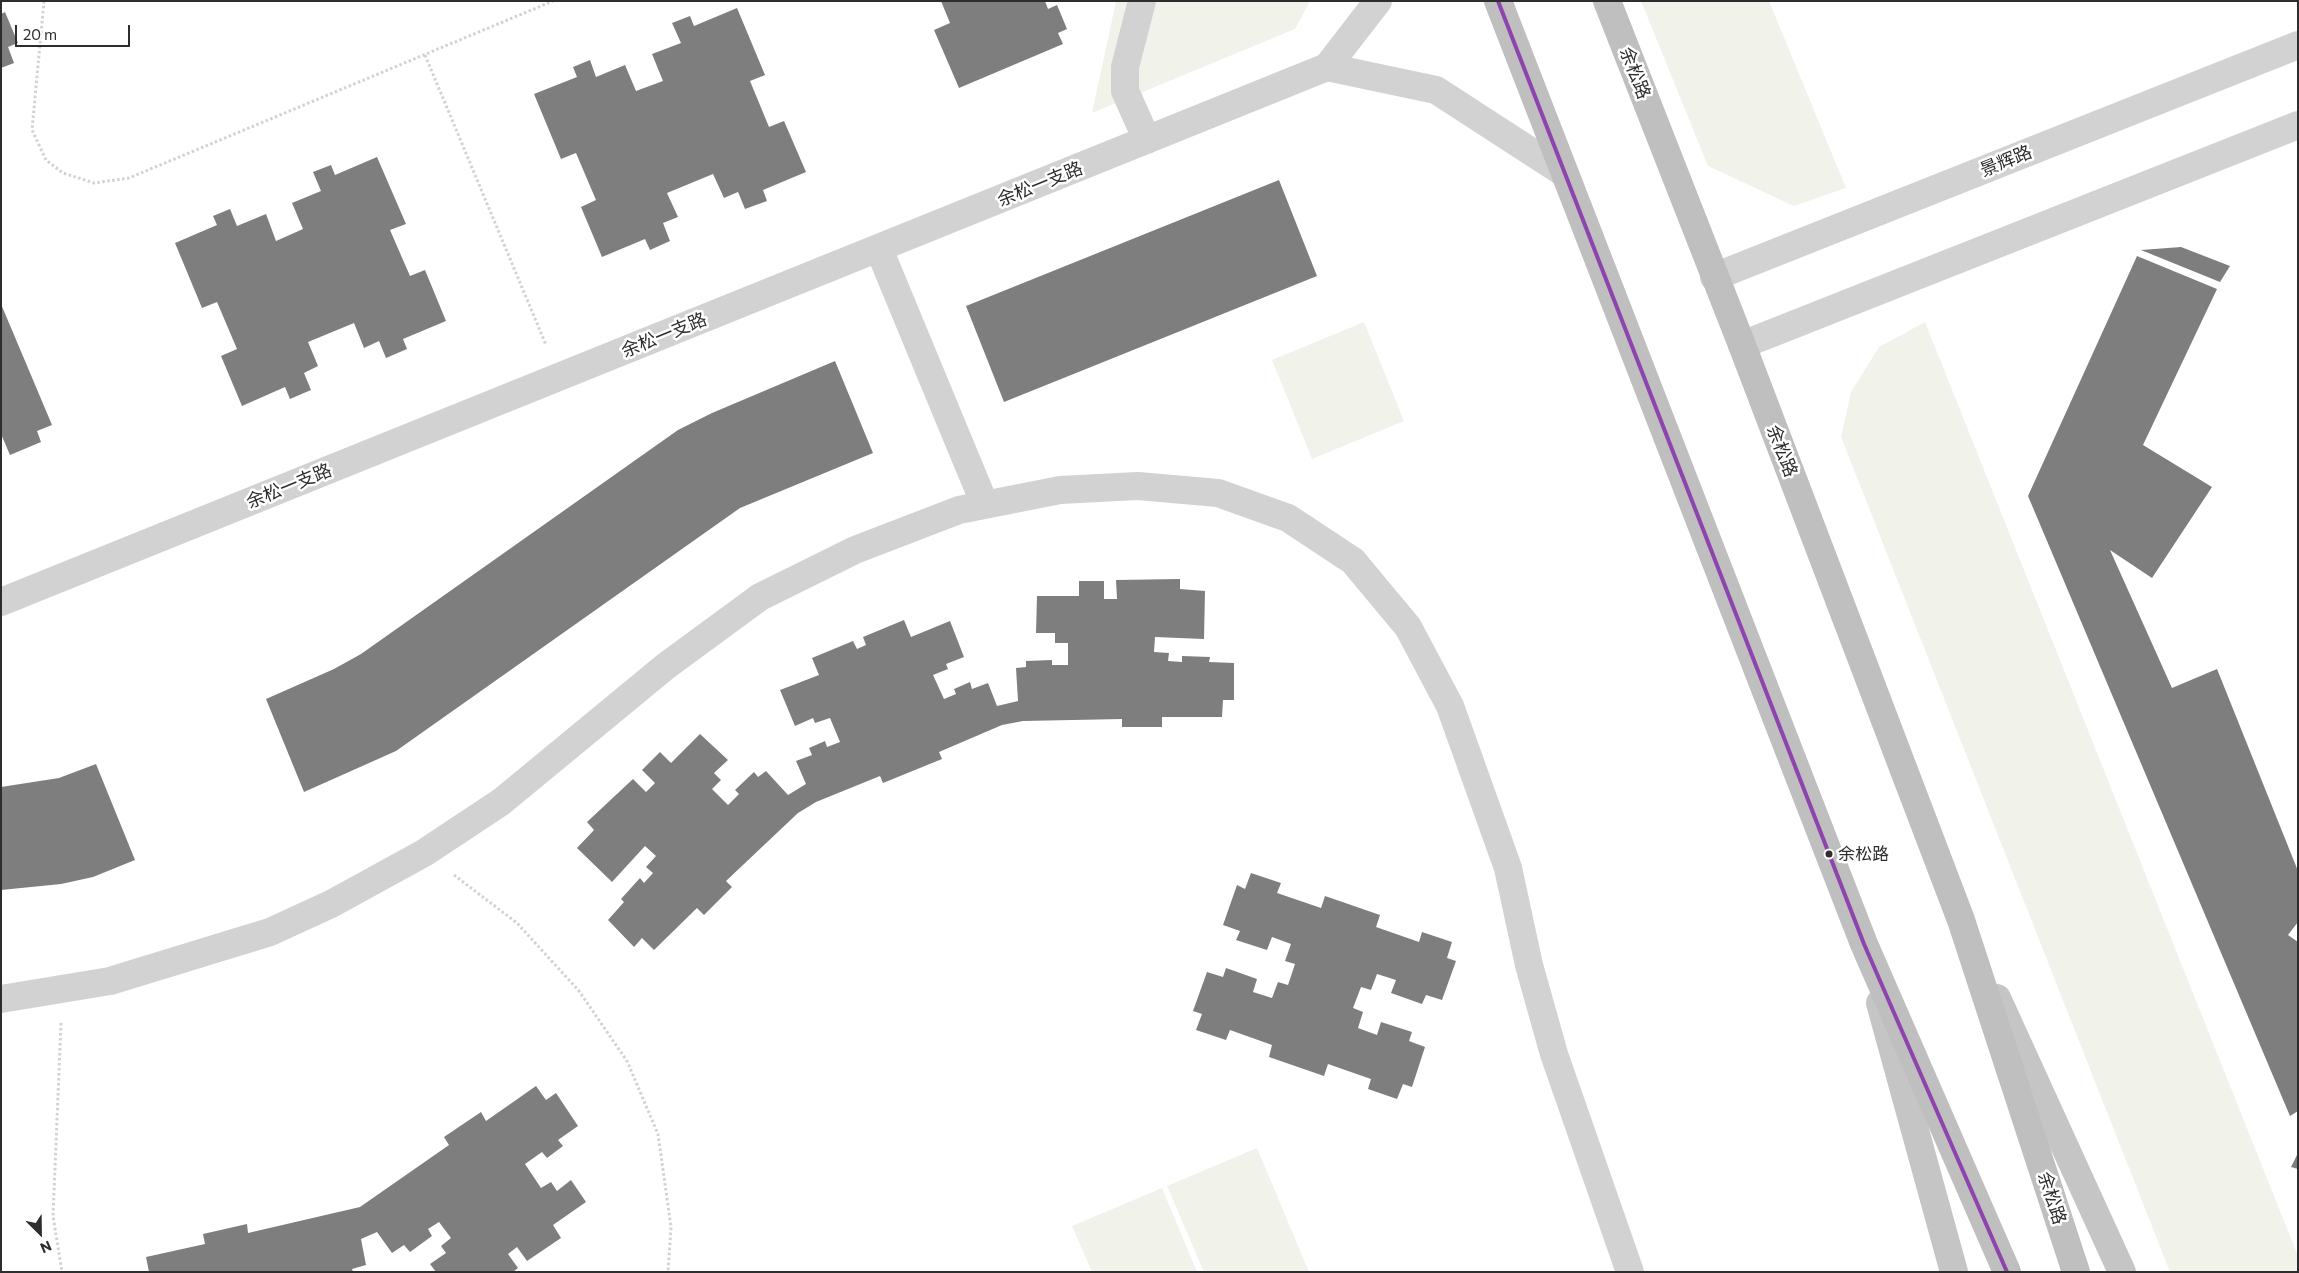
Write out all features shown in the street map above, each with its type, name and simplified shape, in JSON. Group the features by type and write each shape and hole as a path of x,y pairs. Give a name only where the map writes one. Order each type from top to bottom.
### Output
{"highway":[{"path":"1498,1 1864,944 2007,1272"},
{"name":"余松路","path":"1607,1 1714,277 1742,344 1961,920 2076,1272"}],"main road":[{"path":"1961,920 2122,1272"},
{"path":"1864,944 1954,1272"}],"street":[{"path":"1142,1 1125,67 1125,91 1147,140"},
{"path":"1378,1 1327,67 1436,90 1564,173"},
{"name":"景辉路","path":"1714,277 2298,45"},
{"name":"余松一支路","path":"3,600 1327,67"},
{"path":"1742,344 2298,125"},
{"path":"878,249 985,505"},
{"path":"1,999 110,981 270,932 331,904 424,853 500,802 666,666 760,597 855,550 959,510 1060,490 1138,486 1218,493 1288,518 1352,561 1408,627 1450,706 1508,868 1530,964 1554,1054 1630,1272"}],"path":[{"path":"44,1 32,130 46,160 63,173 94,183 129,178 553,1"},
{"path":"425,55 560,377"},
{"path":"424,853 517,923 579,991 627,1061 658,1134 671,1227 668,1272"},
{"path":"62,1272 53,1216 63,989"}],"shaded area":[{"path":"1116,1 1310,1 1295,29 1092,113"},
{"path":"1641,1 1769,1 1846,188 1794,206 1708,166"},
{"path":"1364,322 1404,421 1312,459 1272,360"},
{"path":"1925,322 2298,1256 2298,1272 2170,1272 1841,437 1851,392 1879,347"},
{"path":"1257,1148 1309,1272 1204,1272 1167,1186"},
{"path":"1162,1188 1197,1272 1092,1272 1072,1226"}],"building":[{"path":"941,1 1045,1 1048,9 1057,5 1067,29 1058,33 1063,44 959,88 934,30 950,23"},
{"path":"737,8 765,75 750,81 769,127 784,121 806,172 763,190 767,201 745,209 738,192 724,198 713,174 667,193 678,217 663,223 670,241 650,250 645,239 602,257 581,207 596,200 576,153 561,159 534,94 577,77 573,67 590,60 596,77 625,65 636,91 663,81 652,54 681,43 672,23 690,16 694,26"},
{"path":"5,12 18,43 8,47 14,63 1,68 1,14"},
{"path":"377,157 406,224 390,230 410,276 425,270 446,321 403,339 407,349 386,358 379,341 364,348 354,323 308,342 318,366 304,373 311,390 290,399 285,387 242,406 221,356 237,349 217,302 202,308 175,243 217,225 213,216 230,209 237,226 266,214 276,241 303,229 292,203 321,191 313,172 331,165 335,175"},
{"path":"1279,180 1317,276 1004,402 966,306"},
{"path":"2181,247 2230,266 2220,282 2141,250"},
{"path":"2137,256 2217,289 2143,445 2212,487 2152,578 2110,550 2172,688 2217,669 2298,871 2298,922 2288,935 2298,942 2298,1111 2290,1116 2028,496"},
{"path":"1,304 52,425 37,431 41,442 10,455 1,434"},
{"path":"835,361 873,453 740,508 396,751 304,792 266,699 334,669 361,654 678,430 712,413"},
{"path":"1180,579 1180,589 1205,591 1204,639 1155,637 1154,652 1169,653 1168,661 1182,662 1182,656 1210,657 1209,662 1234,663 1234,700 1223,700 1222,717 1162,717 1162,727 1122,727 1122,719 1023,721 1002,725 939,752 942,759 883,783 880,776 816,802 798,813 726,881 732,887 704,915 697,908 654,950 642,938 634,947 608,920 624,902 621,899 640,878 644,883 653,873 646,867 656,856 645,846 612,882 577,848 594,830 587,822 633,779 646,792 655,783 642,770 660,752 671,763 700,734 728,760 714,773 721,780 712,789 728,805 739,794 735,790 754,772 758,777 766,771 788,795 806,784 796,761 812,755 809,748 825,741 827,747 840,742 830,718 815,723 813,718 795,726 780,690 819,675 812,658 853,641 857,649 866,645 863,637 904,620 911,637 950,621 964,657 946,664 948,669 933,675 944,699 956,694 954,689 970,682 972,689 988,683 997,706 1018,701 1016,668 1026,667 1026,661 1052,660 1052,665 1068,665 1068,643 1055,643 1055,633 1036,633 1037,596 1079,596 1079,581 1104,581 1104,599 1117,599 1116,580"},
{"path":"96,764 135,860 93,877 61,884 1,890 1,787 59,778"},
{"path":"1251,873 1281,883 1277,893 1321,908 1325,896 1380,915 1376,927 1419,942 1422,932 1452,942 1447,958 1456,961 1442,1000 1426,995 1422,1004 1391,993 1396,980 1377,974 1371,990 1361,987 1353,1008 1363,1012 1358,1028 1377,1035 1381,1022 1412,1032 1409,1041 1425,1047 1412,1087 1403,1084 1397,1099 1368,1089 1371,1079 1328,1064 1324,1076 1269,1057 1272,1045 1230,1030 1226,1040 1196,1030 1202,1014 1193,1011 1207,972 1223,977 1226,968 1257,979 1253,992 1272,998 1278,982 1288,985 1295,964 1285,961 1291,944 1272,937 1267,950 1236,940 1240,931 1223,925 1237,885 1245,889"},
{"path":"536,1086 546,1100 556,1093 578,1126 558,1140 563,1146 547,1158 542,1152 525,1164 541,1188 551,1182 557,1191 571,1180 586,1202 553,1225 561,1238 527,1261 517,1247 508,1254 518,1268 513,1272 436,1272 430,1264 446,1253 441,1246 451,1238 439,1222 428,1229 432,1236 410,1252 404,1245 392,1253 377,1232 361,1239 366,1265 352,1269 353,1272 149,1272 146,1257 205,1244 203,1234 247,1224 248,1233 360,1207 449,1145 444,1137 481,1112 486,1121"},
{"path":"2298,1153 2298,1169 2291,1167"}],"transit line":[{"path":"1498,1 1864,944 2007,1272"}],"place":[{"name":"余松路","path":"1829,854"}]}
